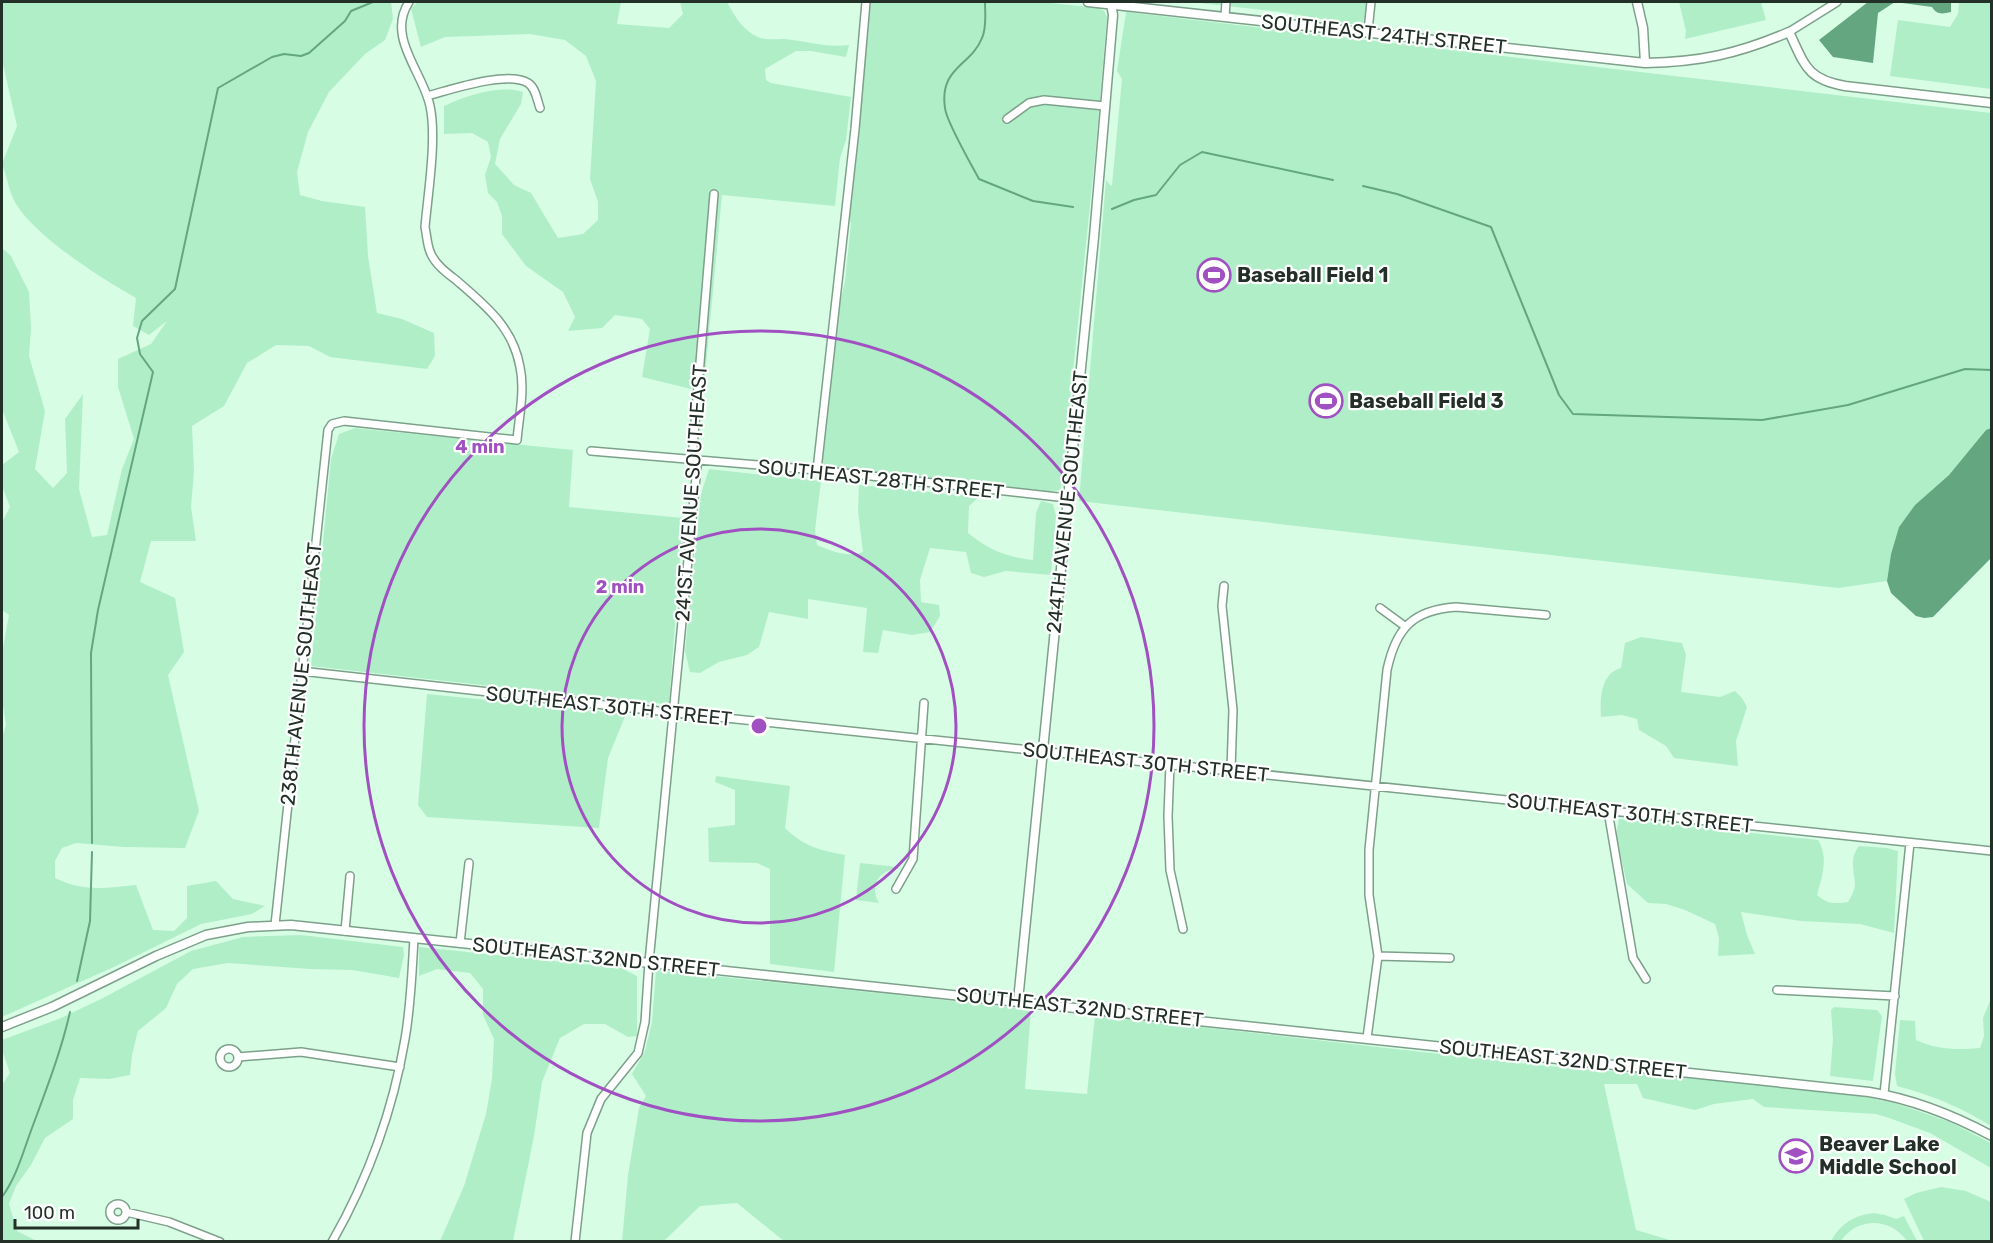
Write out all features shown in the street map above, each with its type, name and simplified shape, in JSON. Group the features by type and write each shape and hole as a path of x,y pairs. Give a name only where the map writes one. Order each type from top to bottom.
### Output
{"street":[{"path":"409,2 403,15 402,35 427,96 490,81 514,79 531,87 540,108"},
{"path":"817,470 866,2"},
{"name":"SOUTHEAST 24TH STREET","path":"1088,2 1645,63 1674,63 1715,58 1753,47 1789,32"},
{"path":"1225,16 1227,2"},
{"path":"1368,31 1371,2"},
{"path":"1637,2 1643,28 1645,63"},
{"path":"1837,2 1789,32 1810,72 1824,82 1992,103"},
{"name":"244TH AVENUE SOUTHEAST","path":"1018,1001 1105,106 1113,15 1111,3"},
{"name":"238TH AVENUE SOUTHEAST","path":"275,925 328,430 332,424 344,422 517,440 522,386 521,368 510,337 492,311 439,265 431,254 427,241 432,125 427,96"},
{"path":"1007,119 1029,103 1044,100 1105,106"},
{"name":"241ST AVENUE SOUTHEAST","path":"575,1242 587,1133 601,1099 638,1053 645,1022 697,467 693,447 714,194"},
{"name":"SOUTHEAST 28TH STREET","path":"591,451 817,470 1067,498"},
{"path":"1224,586 1222,606 1233,710 1231,770"},
{"path":"1367,1038 1378,956 1368,875 1369,850 1387,670 1395,641 1419,616 1442,608 1456,607 1546,615"},
{"path":"1380,608 1406,627"},
{"name":"SOUTHEAST 30TH STREET","path":"301,671 674,714 1231,770 1608,812 1992,851"},
{"path":"896,889 913,859 924,704"},
{"path":"1170,764 1168,816 1170,870 1183,930"},
{"path":"1608,812 1632,958 1646,979"},
{"path":"1884,1094 1910,843"},
{"path":"459,943 469,863"},
{"path":"345,930 350,876"},
{"name":"SOUTHEAST 32ND STREET","path":"2,1027 52,1008 189,941 226,930 275,925 345,930 1884,1094 1936,1110 1992,1136"},
{"path":"332,1242 344,1221 379,1141 399,1067 410,1004 414,938"},
{"path":"1378,956 1450,958"},
{"path":"1777,990 1895,996"},
{"path":"238,1057 301,1052 399,1067"},
{"path":"126,1212 169,1222 220,1242"}],"shaded area":[{"path":"2,2 391,2 393,19 385,40 365,54 329,92 308,132 297,172 300,195 322,201 365,207 368,256 377,313 402,319 434,333 435,356 427,369 330,357 309,346 276,345 247,363 224,406 192,426 194,471 191,507 196,541 151,541 140,582 175,598 184,652 168,675 199,811 185,848 76,843 62,848 55,861 55,878 85,887 136,885 153,930 174,931 187,918 187,886 216,881 233,899 265,906 252,914 201,924 116,966 2,1017 2,737 6,725 2,699 2,653 9,615 2,610 2,522 10,507 2,486 2,465 19,452 2,409 2,248 11,256 29,292 31,328 29,356 45,411 35,469 53,488 67,473 65,419 83,394 79,489 92,537 107,535 122,469 134,439 118,387 118,359 151,344 167,321 149,335 133,326 136,298 105,280 54,243 26,217 16,204 2,164 17,126 2,60"},
{"path":"417,2 621,2 617,24 669,28 683,14 680,2 727,2 736,18 755,36 833,46 849,45 846,57 796,51 765,69 766,80 771,83 851,97 846,140 840,158 835,206 722,195 704,386 691,389 642,377 650,329 642,319 615,315 602,328 568,331 575,317 563,292 526,266 502,234 502,216 497,202 488,193 485,175 491,157 488,142 472,133 444,134 444,106 462,98 494,90 523,92 521,104 500,139 495,164 514,185 531,193 558,238 583,234 598,220 598,202 590,179 596,81 586,56 565,40 530,34 445,37 421,47 411,9"},
{"path":"871,2 1041,2 1099,8 1107,17 1061,490 1043,492 828,470 822,462 839,308 845,281 851,223 848,218"},
{"path":"1191,2 1368,2 1364,22 1357,25 1280,12"},
{"path":"1679,2 1761,2 1766,20 1685,39 1686,31"},
{"path":"1868,2 1895,2 1878,13 1873,63 1833,57 1819,40"},
{"path":"1895,2 1951,2 1951,12 1940,13 1932,7"},
{"path":"1959,2 1991,2 1991,89 1890,76 1898,20 1950,27 1958,14"},
{"path":"1126,12 1991,113 1991,428 1986,430 1949,475 1915,505 1899,527 1891,554 1887,581 1838,588 1079,501 1106,180 1112,185 1122,79 1117,71"},
{"path":"355,428 573,450 569,507 683,518 669,704 311,666 331,459 339,434"},
{"path":"1991,428 1991,558 1933,617 1916,616 1891,593 1887,581 1891,554 1899,527 1915,505 1949,475 1986,430"},
{"path":"709,469 821,481 815,530 817,545 846,554 863,552 858,511 859,485 979,497 969,506 968,533 998,552 1033,560 1036,513 1041,501 1053,504 1056,516 1051,575 1006,571 984,577 971,573 966,552 930,548 920,580 921,602 939,605 940,616 930,632 912,635 883,630 878,653 863,652 867,608 808,599 808,619 769,612 759,647 747,655 719,662 700,673 690,672 685,651 701,494"},
{"path":"1641,637 1682,643 1686,655 1681,692 1720,697 1735,691 1742,698 1747,707 1736,741 1738,766 1674,758 1666,746 1639,730 1637,719 1622,715 1601,717 1601,695 1605,681 1614,671 1621,668 1625,643"},
{"path":"427,694 626,714 608,758 599,828 427,817 418,805"},
{"path":"716,776 790,786 785,828 799,840 813,847 845,855 834,972 770,964 770,869 757,863 709,862 708,828 735,825 735,790 715,782"},
{"path":"1619,819 1818,840 1824,860 1817,895 1831,903 1848,902 1852,896 1855,884 1853,860 1859,846 1898,851 1894,933 1860,924 1801,921 1741,912 1755,954 1718,956 1719,938 1715,924 1666,904 1648,903 1627,884 1616,835"},
{"path":"860,863 898,867 898,869 881,875 878,880 875,891 879,903 856,900"},
{"path":"301,935 403,947 404,955 399,978 352,970 228,963 193,969 177,984 166,1008 138,1031 130,1075 109,1079 80,1078 73,1100 73,1119 45,1138 31,1165 16,1186 9,1204 17,1231 37,1241 2,1241 2,1085 10,1073 2,1050 2,1040 61,1018 191,951 243,937"},
{"path":"419,947 621,968 637,976 637,1036 628,1037 605,1024 584,1024 560,1038 542,1082 534,1136 513,1241 440,1241 464,1186 486,1114 492,1079 494,1039 483,1015 483,989 470,973 437,969 419,976"},
{"path":"656,970 1031,1009 1025,1089 1087,1094 1095,1015 1547,1066 1852,1094 1898,1104 1950,1122 1991,1143 1991,1168 1930,1133 1876,1114 1764,1107 1753,1099 1714,1104 1695,1110 1643,1098 1637,1084 1604,1084 1636,1230 1673,1241 785,1242 737,1203 700,1206 664,1241 622,1242 628,1175 639,1108 646,1096 632,1074 645,1051 652,1022"},
{"path":"1990,1001 1991,1126 1945,1102 1897,1086 1895,1074 1900,1020 1915,1021 1916,1040 1932,1046 1948,1049 1980,1048 1984,1036 1983,1018"},
{"path":"1834,1007 1877,1010 1882,1016 1873,1081 1830,1076 1833,1039 1831,1010"},
{"path":"1941,1187 1966,1191 1991,1202 1991,1241 1924,1241 1904,1199 1916,1193"},
{"path":"1874,1213 1896,1219 1904,1216 1917,1241 1907,1241 1892,1228 1874,1223 1856,1228 1841,1241 1831,1241 1848,1221"}],"waterway":[{"path":"92,843 91,653 98,610 153,372 140,354 137,338 142,321 175,289 218,88 272,57 284,54 301,56 309,53 345,21 351,11 373,2"},
{"path":"985,2 984,34 971,55 951,75 944,94 946,114 979,179 1033,201 1073,207"},
{"path":"1112,209 1134,200 1156,195 1180,165 1202,152 1333,180"},
{"path":"1363,186 1397,194 1491,227 1559,395 1573,414 1762,420 1848,405 1965,369 1992,370"},
{"path":"77,981 90,921 92,852"},
{"path":"2,1197 23,1155 58,1056 70,1012"}],"place":[{"name":"Baseball Field 1","path":"1214,275"},
{"name":"Baseball Field 3","path":"1326,401"},
{"name":"Beaver Lake Middle School","path":"1796,1156"}]}
